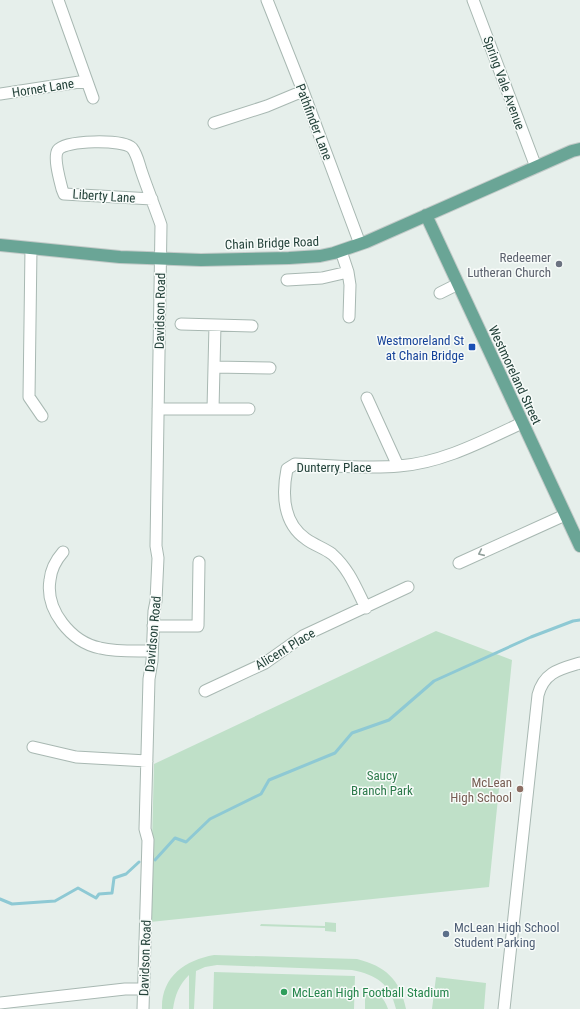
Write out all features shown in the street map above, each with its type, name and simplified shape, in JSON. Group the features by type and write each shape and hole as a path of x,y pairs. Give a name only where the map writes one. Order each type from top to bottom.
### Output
{"main road":[{"name":"Chain Bridge Road","path":"0,245 106,256 161,259 293,258 320,256 341,251 360,244 577,148"},
{"name":"Westmoreland Street","path":"426,215 580,546"}],"street":[{"path":"58,0 93,98"},
{"name":"Pathfinder Lane","path":"267,0 303,91 360,244"},
{"name":"Spring Vale Avenue","path":"473,0 536,166"},
{"name":"Hornet Lane","path":"0,94 86,81"},
{"path":"214,123 267,106 303,91"},
{"name":"Liberty Lane","path":"152,199 64,194 56,158 58,150 64,146 85,143 119,143 131,148 135,154 152,199 161,225 161,259"},
{"path":"31,248 30,397 42,416"},
{"path":"341,251 348,272 350,285 348,317"},
{"name":"Davidson Road","path":"143,1009 148,840 145,829 149,679 158,558 156,546 161,259"},
{"path":"287,280 322,278 348,272"},
{"path":"440,293 458,284"},
{"path":"181,324 252,326"},
{"path":"213,409 215,325"},
{"path":"214,367 270,368"},
{"path":"367,398 398,466"},
{"path":"158,409 249,409"},
{"name":"Dunterry Place","path":"366,608 350,575 341,563 330,553 306,539 296,531 290,522 286,507 285,493 287,469 295,464 398,466 419,463 456,452 522,423"},
{"path":"459,563 565,515"},
{"path":"62,552 56,561 49,581 50,596 60,620 68,630 77,638 99,648 112,650 152,651"},
{"path":"153,626 198,626 199,562"},
{"name":"Alicent Place","path":"205,690 264,663 303,636 366,608 408,587"},
{"path":"504,1009 538,695 542,682 547,677 560,669 580,663"},
{"path":"33,747 76,757 147,761"},
{"path":"0,1003 125,989 143,989"}],"green space":[{"name":"Saucy Branch Park","path":"436,631 512,660 489,887 150,922 154,764"},
{"path":"325,922 336,923 336,932 325,931 325,928 260,926 261,924 325,926"},
{"path":"214,955 357,959 376,966 390,975 400,990 406,1009 396,1009 386,987 375,978 361,972 352,970 217,965 205,967 196,971 194,1009 189,1009 189,975 178,990 173,1009 162,1009 163,998 170,979 185,966 194,961 203,957"},
{"name":"McLean High Football Stadium","path":"214,972 355,976 354,1009 213,1009"},
{"path":"436,977 486,983 484,1009 432,1009"},
{"path":"365,992 374,993 380,996 385,1001 388,1009 365,1009"}],"waterway":[{"path":"155,860 175,838 186,842 210,819 261,794 269,780 335,753 352,733 389,720 434,681 531,637 573,621 580,620"},
{"path":"0,899 12,904 55,901 78,888 96,898 99,894 112,893 114,878 126,874 139,862"}],"place":[{"name":"Redeemer Lutheran Church","path":"559,264"},
{"name":"Westmoreland St at Chain Bridge","path":"472,347"},
{"name":"McLean High School","path":"520,789"},
{"name":"McLean High School Student Parking","path":"446,934"},
{"name":"McLean High Football Stadium","path":"284,992"}]}
